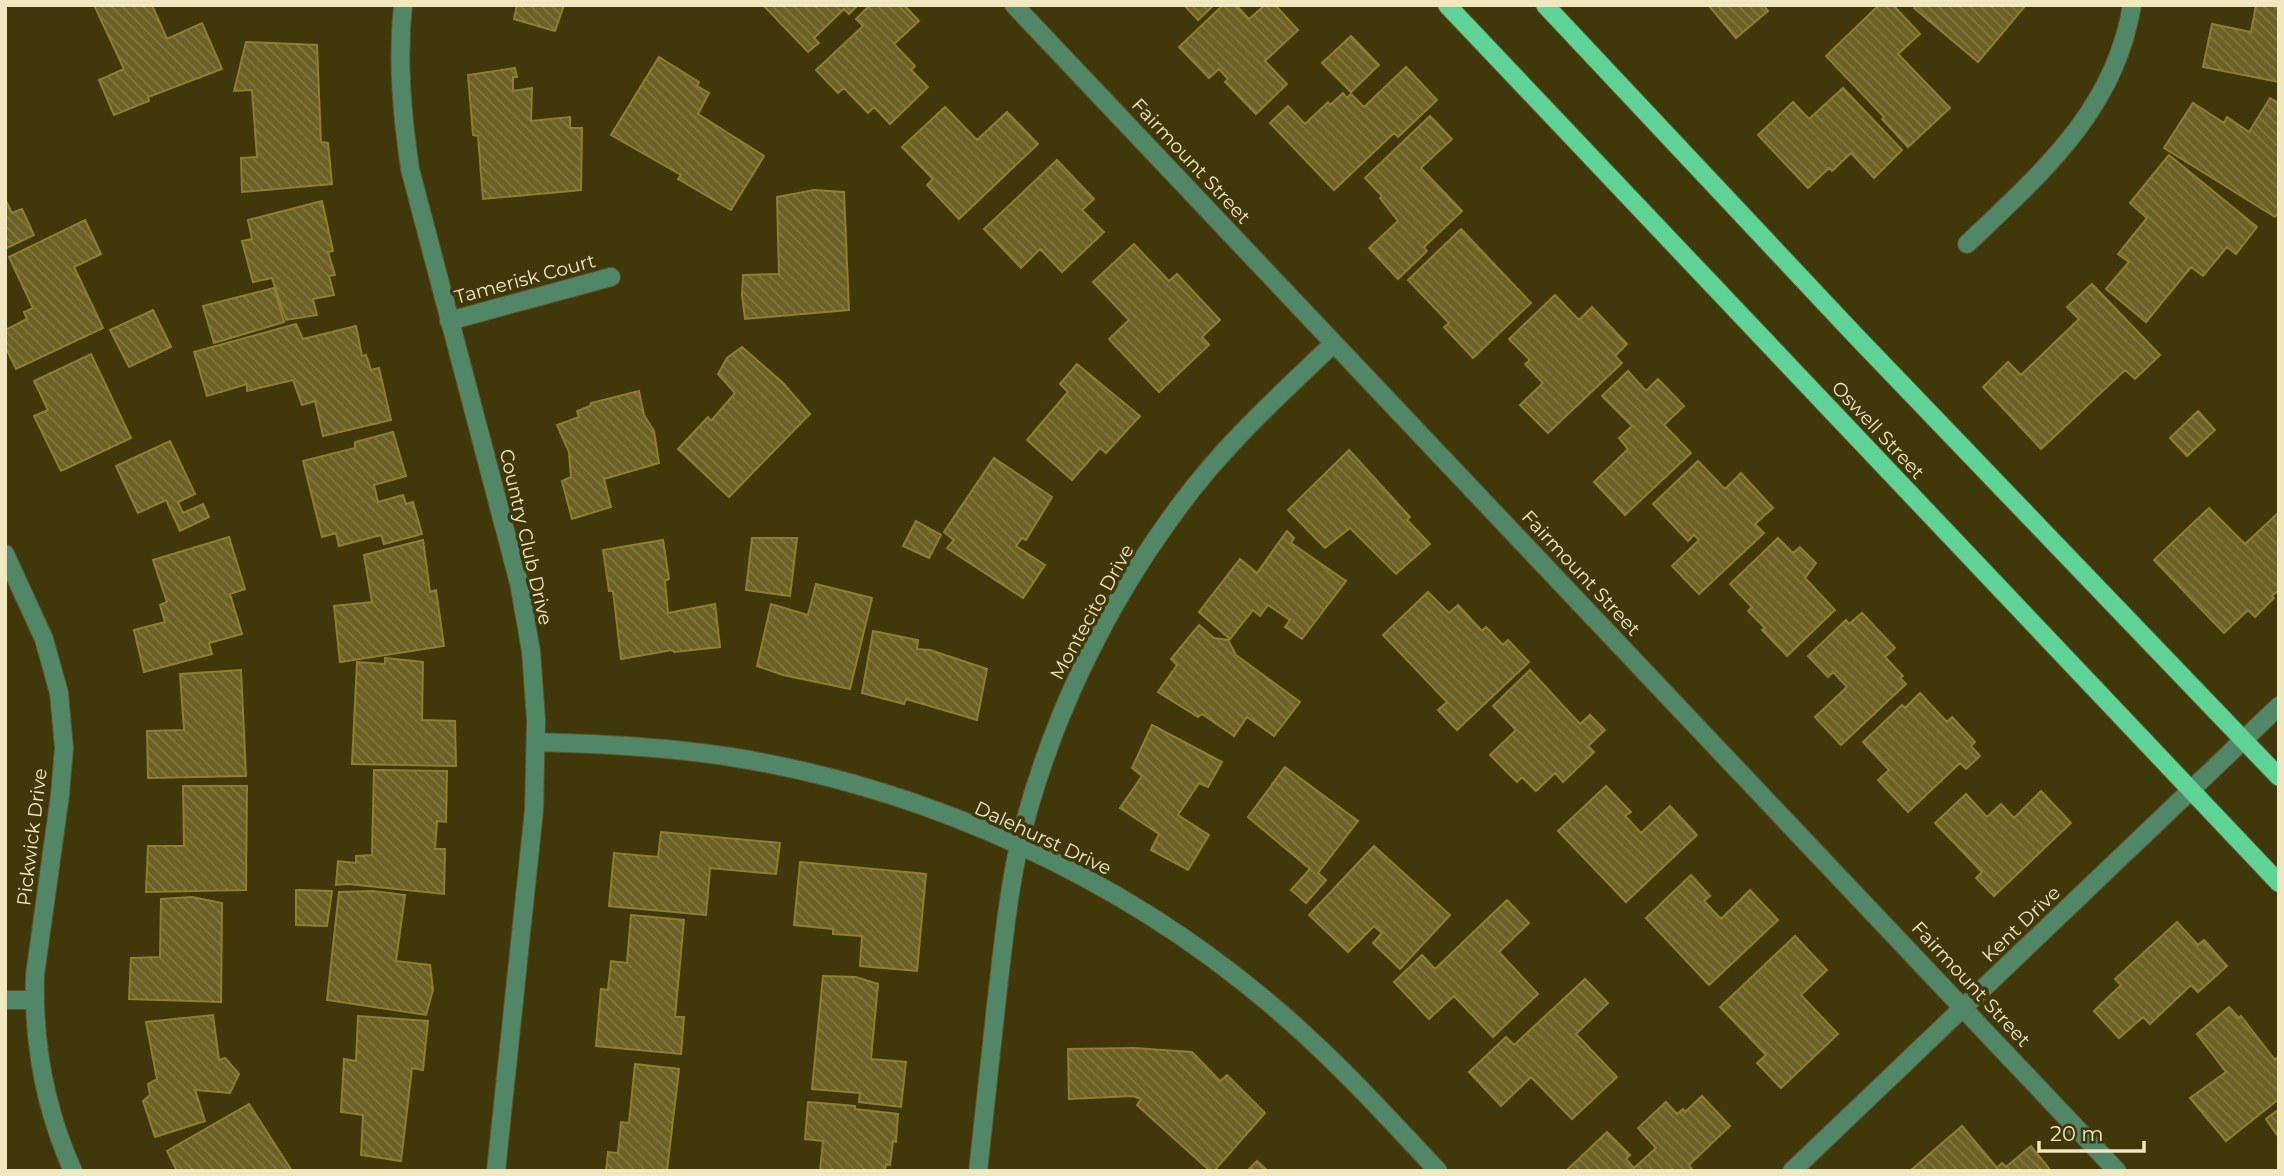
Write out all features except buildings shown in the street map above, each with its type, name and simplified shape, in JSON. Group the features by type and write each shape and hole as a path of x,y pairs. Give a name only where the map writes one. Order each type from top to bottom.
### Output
{"main road":[{"name":"Oswell Street","path":"1447,5 2279,883"},
{"path":"1545,5 1863,344 2279,777"}],"street":[{"name":"Country Club Drive","path":"403,5 400,34 400,102 410,169 519,583 531,651 536,742 534,810 496,1171"},
{"name":"Fairmount Street","path":"1014,5 2117,1171"},
{"path":"1968,244 2056,157 2093,108 2113,68 2130,20 2132,5"},
{"name":"Tamerisk Court","path":"449,321 611,277"},
{"name":"Montecito Drive","path":"978,1171 1005,922 1019,845 1048,749 1084,662 1129,580 1182,502 1243,431 1334,343"},
{"name":"Pickwick Drive","path":"5,554 44,639 59,693 64,748 34,1000 39,1062 52,1116 73,1171"},
{"name":"Kent Drive","path":"1792,1171 2279,706"},
{"name":"Dalehurst Drive","path":"536,742 635,745 732,757 829,777 923,806 1019,845 1117,897 1190,943 1269,1003 1341,1069 1438,1171"},
{"path":"5,1000 34,1000"}]}
